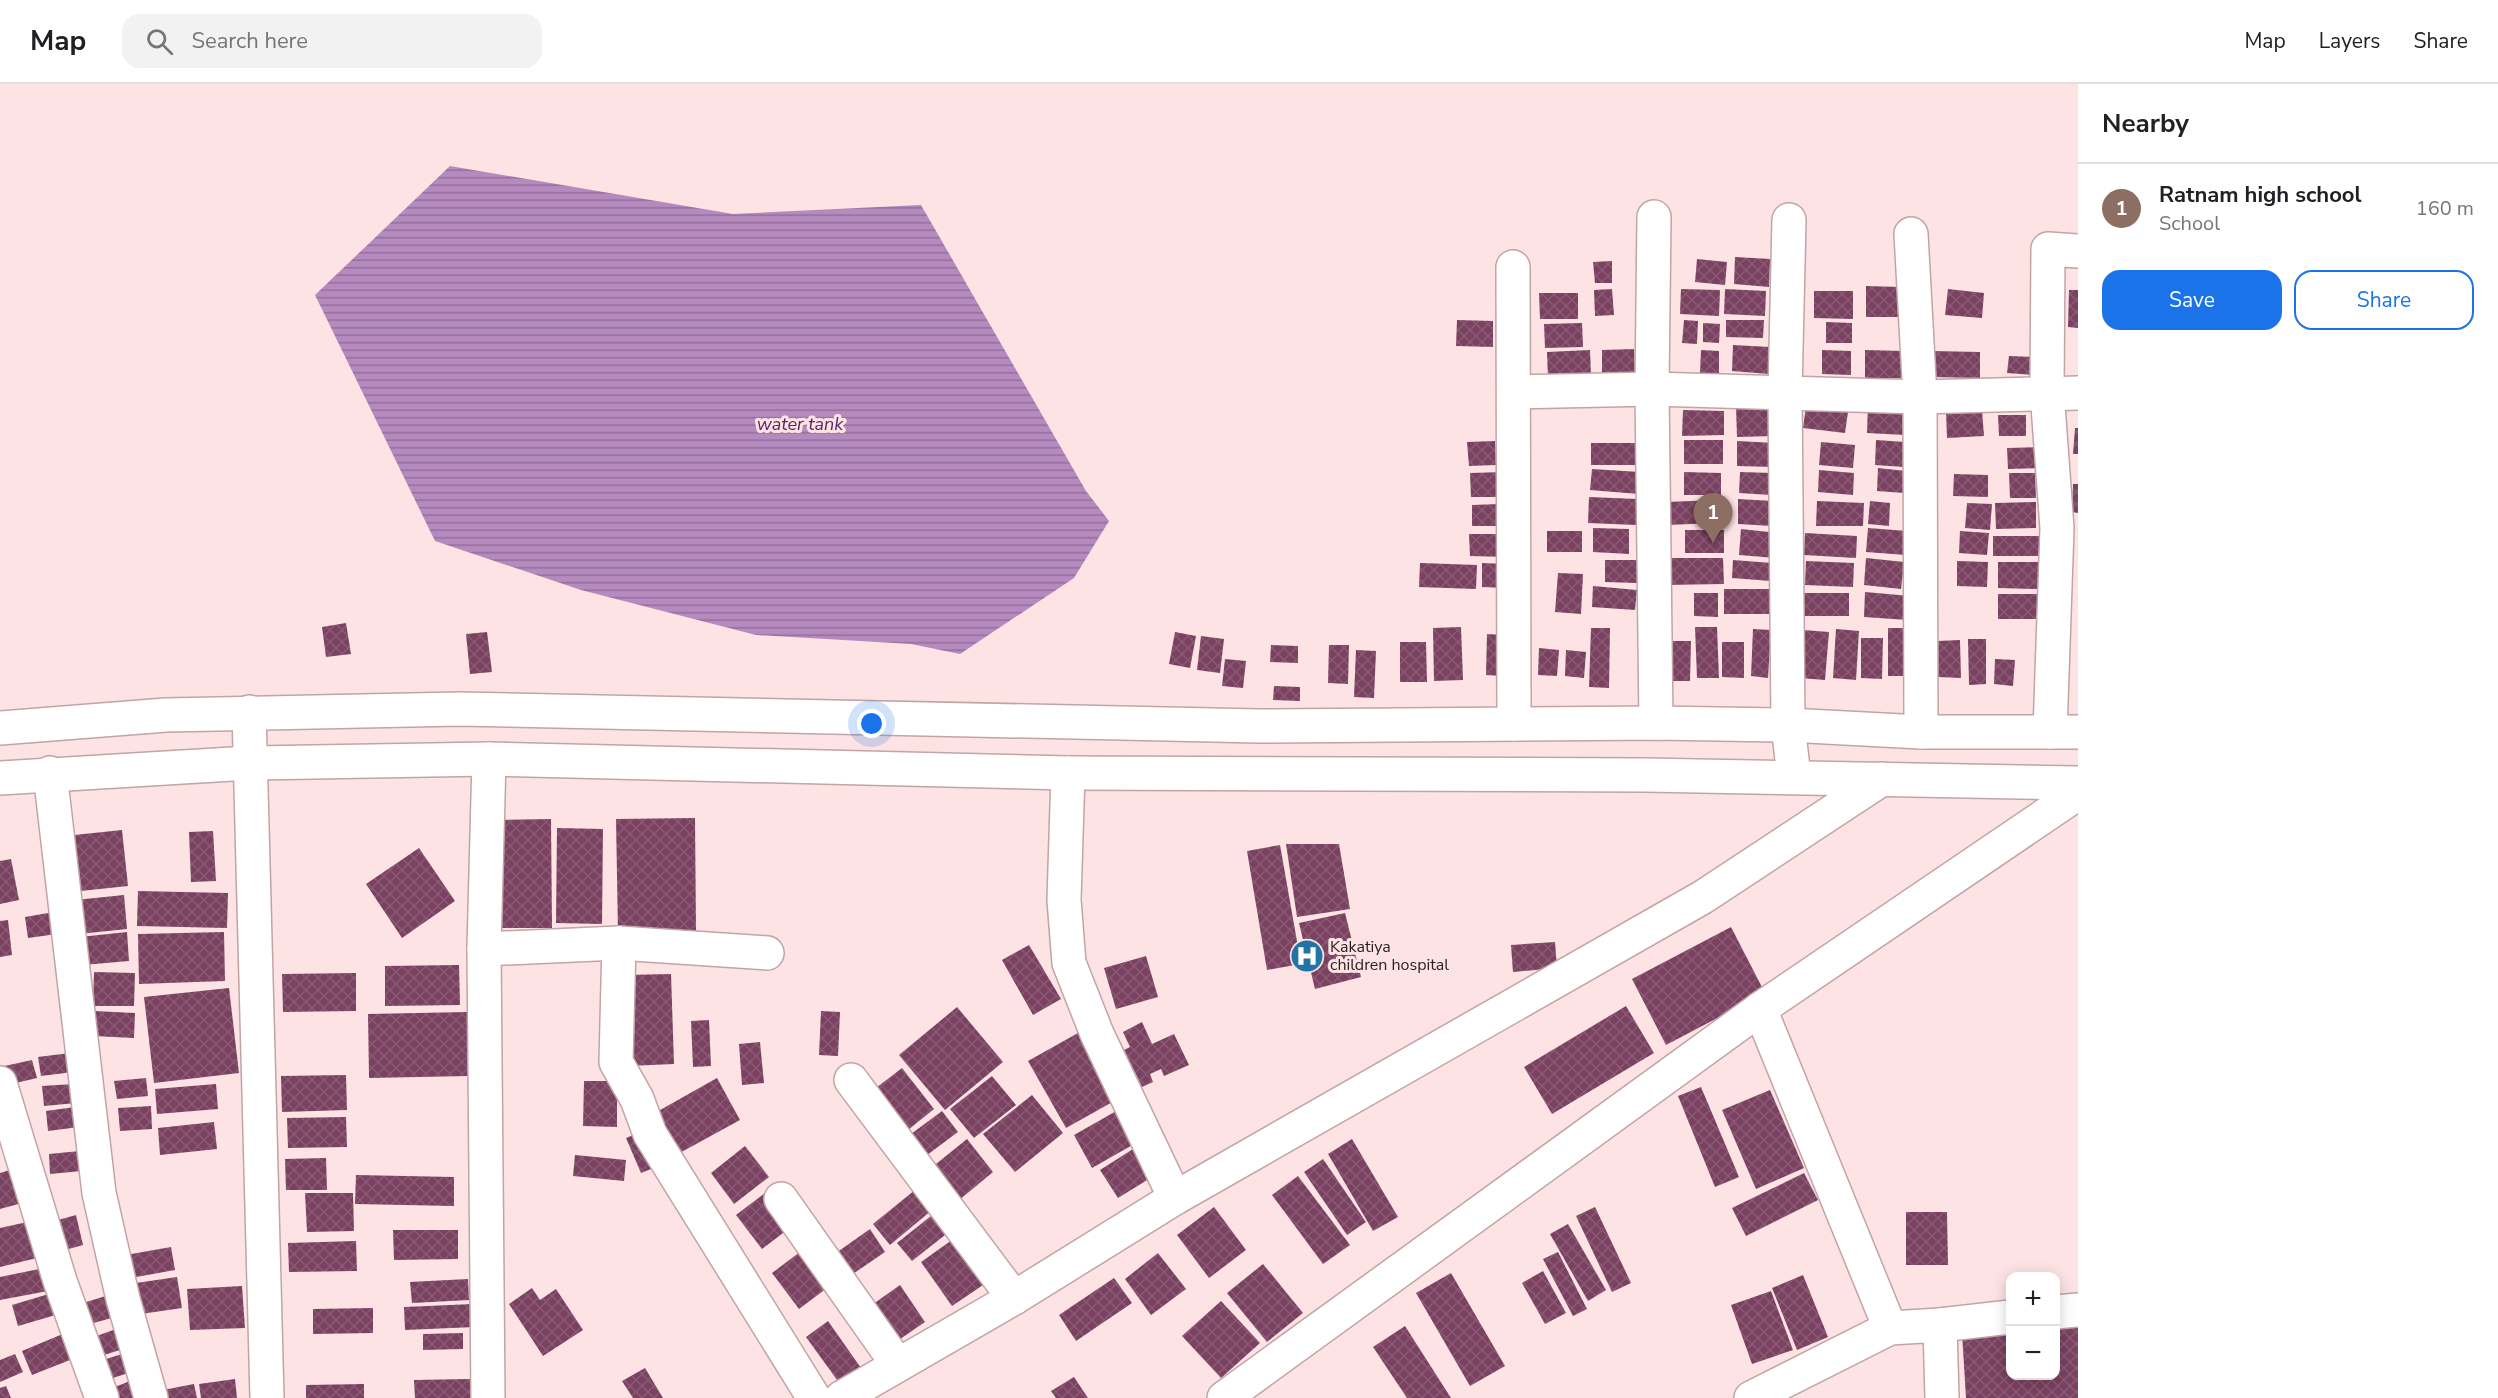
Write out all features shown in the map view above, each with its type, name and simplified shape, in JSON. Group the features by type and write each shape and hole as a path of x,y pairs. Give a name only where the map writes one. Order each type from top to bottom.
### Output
{"street":[{"path":"1654,217 1652,389 1656,723"},
{"path":"1790,220 1785,392 1788,725 1794,777"},
{"path":"1911,234 1920,397 1921,732"},
{"path":"0,728 166,715 459,709 1259,726 1656,723 1788,725 1921,732 2064,732 2067,528 2062,392 2048,249 2078,251"},
{"path":"1513,267 1514,724"},
{"path":"1514,392 1652,389 1920,397 2062,392"},
{"path":"249,712 267,1398"},
{"path":"488,1398 484,950 489,759"},
{"path":"0,778 50,773 249,763 489,759 1068,773 1794,777 1914,782 2078,783"},
{"path":"50,773 99,1194 123,1299 151,1398"},
{"path":"1068,773 1064,900 1069,963 1097,1034 1175,1198"},
{"path":"841,1398 1014,1298 1175,1198 1703,897 1882,779"},
{"path":"1224,1398 1760,1009 2078,793"},
{"path":"484,950 619,943 767,952"},
{"path":"619,943 616,1062 637,1099 650,1134 814,1398"},
{"path":"1760,1009 1890,1328"},
{"path":"851,1080 1014,1298"},
{"path":"0,1083 60,1281 102,1398"},
{"path":"781,1199 898,1365"},
{"path":"2060,1312 2078,1310"},
{"path":"1751,1398 1890,1328 2006,1317"},
{"path":"1940,1325 1942,1398"}],"water":[{"name":"water tank","path":"450,166 733,214 921,205 1086,491 1109,521 1074,578 960,654 911,644 756,635 581,590 435,541 315,295"}],"building":[{"path":"1735,257 1770,259 1769,287 1734,284"},
{"path":"1697,259 1727,262 1725,285 1695,282"},
{"path":"1612,261 1612,283 1595,283 1593,262"},
{"path":"1866,286 1901,287 1900,317 1866,317"},
{"path":"1612,289 1614,315 1595,316 1594,290"},
{"path":"1681,289 1720,290 1719,316 1680,314"},
{"path":"1725,289 1766,291 1765,316 1724,314"},
{"path":"1948,289 1984,293 1982,318 1945,315"},
{"path":"2069,290 2078,290 2078,328 2068,327"},
{"path":"1814,291 1853,291 1853,319 1814,318"},
{"path":"1539,293 1578,293 1578,319 1540,319"},
{"path":"1457,320 1493,321 1493,347 1456,346"},
{"path":"1684,320 1698,321 1697,344 1682,343"},
{"path":"1726,320 1764,320 1763,338 1726,337"},
{"path":"1826,322 1852,323 1852,343 1826,343"},
{"path":"1582,323 1583,347 1545,348 1544,324"},
{"path":"1703,323 1720,324 1719,343 1703,342"},
{"path":"1733,345 1770,347 1769,374 1732,371"},
{"path":"1634,349 1635,372 1602,373 1602,350"},
{"path":"1590,350 1591,376 1548,378 1547,352"},
{"path":"1701,350 1719,351 1719,374 1700,373"},
{"path":"1822,350 1851,351 1851,375 1822,374"},
{"path":"1865,350 1903,351 1902,378 1865,378"},
{"path":"1932,351 1980,352 1980,378 1932,377"},
{"path":"2009,356 2034,357 2034,375 2007,373"},
{"path":"1807,399 1849,405 1845,433 1803,428"},
{"path":"1868,401 1906,403 1905,435 1867,433"},
{"path":"1736,407 1772,407 1773,436 1737,437"},
{"path":"1683,410 1724,411 1724,435 1682,436"},
{"path":"1982,410 1984,436 1947,438 1946,412"},
{"path":"1998,415 2026,415 2026,436 1999,436"},
{"path":"2075,428 2078,428 2078,454 2073,454"},
{"path":"1684,440 1723,440 1723,464 1684,464"},
{"path":"1876,440 1905,442 1904,467 1875,465"},
{"path":"1495,441 1496,465 1469,466 1467,442"},
{"path":"1737,441 1775,443 1774,467 1737,466"},
{"path":"1821,442 1855,445 1853,468 1819,465"},
{"path":"1591,443 1639,443 1639,465 1591,465"},
{"path":"2040,447 2040,468 2008,469 2007,448"},
{"path":"1878,468 1906,471 1904,493 1877,491"},
{"path":"1592,469 1640,472 1639,494 1590,490"},
{"path":"1819,470 1854,473 1853,495 1818,492"},
{"path":"1504,472 1504,497 1471,497 1470,473"},
{"path":"1684,472 1721,473 1721,495 1684,495"},
{"path":"1740,472 1772,473 1771,495 1739,493"},
{"path":"2009,473 2035,473 2036,498 2010,498"},
{"path":"1954,474 1988,475 1988,497 1953,496"},
{"path":"2073,484 2078,484 2078,513 2072,512"},
{"path":"1589,497 1637,499 1636,525 1588,523"},
{"path":"1738,499 1773,501 1772,526 1738,524"},
{"path":"1715,500 1716,523 1667,525 1666,502"},
{"path":"1817,501 1864,503 1863,526 1816,526"},
{"path":"1870,501 1890,503 1889,526 1868,524"},
{"path":"2036,502 2036,528 1996,529 1995,503"},
{"path":"1967,503 1992,504 1990,530 1965,528"},
{"path":"1500,504 1501,526 1472,526 1472,505"},
{"path":"1593,528 1629,529 1629,554 1593,552"},
{"path":"1868,528 1907,531 1906,555 1866,552"},
{"path":"1741,529 1778,533 1776,558 1739,555"},
{"path":"1685,530 1724,530 1724,553 1685,553"},
{"path":"1547,531 1582,531 1582,552 1547,552"},
{"path":"1960,531 1989,533 1987,555 1959,553"},
{"path":"1805,533 1857,536 1856,558 1804,555"},
{"path":"1469,534 1507,534 1507,557 1470,556"},
{"path":"1993,536 2040,536 2039,556 1993,556"},
{"path":"1665,558 1723,558 1724,584 1665,585"},
{"path":"1866,558 1904,562 1901,589 1864,585"},
{"path":"1605,560 1637,560 1637,583 1605,582"},
{"path":"1733,560 1772,563 1771,581 1732,578"},
{"path":"1806,561 1854,563 1853,587 1805,585"},
{"path":"1957,561 1988,562 1987,587 1957,586"},
{"path":"1998,562 2039,562 2039,589 1998,588"},
{"path":"1420,563 1477,565 1476,589 1419,587"},
{"path":"1482,563 1507,564 1506,588 1482,587"},
{"path":"1558,573 1583,574 1581,614 1555,612"},
{"path":"1593,586 1637,590 1635,610 1592,607"},
{"path":"1724,589 1776,589 1776,614 1724,614"},
{"path":"1865,592 1910,596 1908,620 1864,617"},
{"path":"1694,593 1718,593 1718,617 1694,616"},
{"path":"1800,593 1849,593 1849,616 1800,616"},
{"path":"1998,594 2041,594 2041,619 1998,619"},
{"path":"346,623 351,654 326,657 322,627"},
{"path":"1461,627 1463,680 1434,681 1433,628"},
{"path":"1695,627 1717,627 1719,678 1697,678"},
{"path":"1591,628 1610,628 1609,688 1589,687"},
{"path":"1888,628 1909,628 1909,676 1888,676"},
{"path":"1753,629 1771,630 1768,678 1751,676"},
{"path":"1836,629 1859,631 1856,680 1833,678"},
{"path":"1803,630 1829,632 1825,680 1800,678"},
{"path":"487,632 492,672 470,674 466,634"},
{"path":"1175,632 1196,636 1190,668 1169,664"},
{"path":"1487,634 1504,635 1503,676 1486,675"},
{"path":"1201,636 1224,639 1220,673 1197,670"},
{"path":"1861,638 1883,638 1882,679 1861,678"},
{"path":"1968,639 1986,639 1986,684 1969,685"},
{"path":"1960,640 1961,678 1938,677 1938,641"},
{"path":"1670,641 1691,641 1690,681 1670,681"},
{"path":"1400,642 1426,642 1427,682 1400,682"},
{"path":"1722,642 1744,642 1744,678 1722,677"},
{"path":"1271,645 1298,646 1298,663 1270,662"},
{"path":"1329,645 1349,645 1348,684 1328,683"},
{"path":"1539,648 1559,650 1557,676 1538,675"},
{"path":"1356,650 1376,651 1374,698 1354,697"},
{"path":"1566,650 1586,652 1584,678 1565,676"},
{"path":"1225,659 1246,661 1243,688 1222,686"},
{"path":"1995,659 2015,660 2013,686 1994,684"},
{"path":"1274,686 1300,687 1300,701 1273,700"},
{"path":"695,818 696,932 618,933 616,819"},
{"path":"551,819 552,928 502,928 500,820"},
{"path":"557,828 603,829 602,924 556,923"},
{"path":"122,830 128,886 71,892 65,836"},
{"path":"213,831 216,881 191,882 189,832"},
{"path":"1286,844 1339,844 1350,909 1297,917"},
{"path":"1280,845 1301,964 1267,970 1247,851"},
{"path":"419,848 455,901 402,938 366,884"},
{"path":"11,859 19,900 0,904 0,861"},
{"path":"138,891 228,893 227,928 137,926"},
{"path":"124,895 127,929 79,934 75,900"},
{"path":"54,912 57,934 28,938 25,917"},
{"path":"1345,913 1361,977 1315,989 1299,923"},
{"path":"8,920 12,955 0,957 0,921"},
{"path":"1731,927 1765,993 1666,1045 1632,979"},
{"path":"127,932 129,961 83,965 80,937"},
{"path":"224,932 225,981 139,984 138,934"},
{"path":"1555,942 1557,968 1513,972 1511,945"},
{"path":"1029,945 1061,999 1033,1015 1002,960"},
{"path":"1146,956 1158,997 1116,1009 1104,968"},
{"path":"459,965 460,1005 385,1006 385,966"},
{"path":"94,972 135,973 134,1006 93,1006"},
{"path":"356,973 356,1011 283,1012 282,974"},
{"path":"671,974 674,1064 628,1066 625,975"},
{"path":"229,988 239,1073 154,1083 144,997"},
{"path":"1626,1006 1654,1053 1552,1114 1524,1067"},
{"path":"957,1007 1003,1062 945,1110 899,1055"},
{"path":"94,1011 135,1013 134,1038 93,1036"},
{"path":"821,1011 840,1012 838,1056 819,1055"},
{"path":"467,1012 469,1076 369,1078 368,1014"},
{"path":"709,1020 711,1066 693,1067 691,1021"},
{"path":"1142,1022 1152,1044 1174,1034 1189,1065 1164,1076 1161,1069 1150,1074 1153,1082 1142,1087 1124,1050 1130,1047 1123,1032"},
{"path":"1078,1033 1116,1100 1066,1128 1028,1061"},
{"path":"760,1042 764,1083 742,1085 739,1044"},
{"path":"70,1053 73,1072 41,1076 38,1057"},
{"path":"32,1060 37,1078 3,1086 0,1067"},
{"path":"902,1068 934,1109 908,1130 876,1088"},
{"path":"346,1075 347,1110 282,1112 281,1076"},
{"path":"992,1076 1016,1105 974,1138 950,1109"},
{"path":"146,1078 148,1096 117,1099 114,1081"},
{"path":"717,1078 740,1120 676,1155 653,1114"},
{"path":"584,1081 617,1081 617,1127 583,1126"},
{"path":"74,1084 76,1103 44,1106 42,1086"},
{"path":"216,1084 218,1109 157,1114 155,1089"},
{"path":"1701,1087 1739,1177 1715,1187 1678,1096"},
{"path":"1770,1090 1804,1168 1756,1189 1722,1110"},
{"path":"1032,1095 1063,1133 1015,1172 983,1134"},
{"path":"151,1106 152,1129 120,1131 118,1108"},
{"path":"75,1107 79,1127 48,1131 46,1111"},
{"path":"1118,1110 1136,1143 1092,1168 1074,1135"},
{"path":"942,1111 958,1132 923,1158 907,1137"},
{"path":"346,1117 347,1147 288,1148 287,1118"},
{"path":"214,1122 217,1149 160,1155 158,1128"},
{"path":"641,1132 656,1167 641,1173 626,1138"},
{"path":"967,1139 993,1172 958,1201 931,1168"},
{"path":"1352,1139 1398,1217 1373,1231 1328,1154"},
{"path":"745,1146 769,1177 734,1204 711,1173"},
{"path":"1133,1149 1152,1177 1118,1198 1100,1170"},
{"path":"80,1151 82,1171 50,1174 49,1154"},
{"path":"575,1155 626,1160 624,1181 573,1176"},
{"path":"326,1158 327,1190 286,1190 285,1159"},
{"path":"1323,1159 1366,1222 1347,1235 1304,1172"},
{"path":"13,1169 22,1203 0,1209 0,1173"},
{"path":"1804,1173 1818,1200 1746,1236 1732,1208"},
{"path":"356,1175 454,1177 454,1206 355,1204"},
{"path":"1298,1176 1350,1245 1323,1264 1272,1195"},
{"path":"769,1190 795,1224 762,1249 736,1215"},
{"path":"915,1190 932,1210 890,1245 873,1224"},
{"path":"305,1193 353,1193 354,1231 307,1232"},
{"path":"1214,1207 1246,1250 1209,1278 1177,1235"},
{"path":"1595,1207 1631,1283 1612,1292 1576,1216"},
{"path":"1906,1212 1947,1212 1948,1265 1906,1265"},
{"path":"76,1215 83,1245 58,1252 51,1222"},
{"path":"931,1216 945,1235 912,1261 897,1243"},
{"path":"32,1221 41,1257 0,1267 0,1228"},
{"path":"1568,1224 1606,1290 1588,1301 1550,1234"},
{"path":"870,1229 885,1252 841,1282 826,1260"},
{"path":"393,1230 458,1230 458,1259 394,1260"},
{"path":"952,1240 983,1285 952,1306 921,1262"},
{"path":"356,1241 357,1271 289,1272 288,1243"},
{"path":"171,1247 175,1270 125,1279 120,1256"},
{"path":"804,1249 831,1285 799,1309 772,1273"},
{"path":"1558,1252 1587,1309 1573,1316 1543,1259"},
{"path":"1158,1253 1186,1289 1151,1315 1125,1279"},
{"path":"1263,1264 1303,1313 1267,1342 1227,1293"},
{"path":"44,1268 48,1291 0,1300 0,1277"},
{"path":"1543,1271 1566,1313 1545,1324 1522,1283"},
{"path":"1451,1273 1505,1366 1470,1386 1416,1293"},
{"path":"1803,1275 1828,1337 1797,1350 1772,1288"},
{"path":"177,1277 182,1308 141,1314 136,1283"},
{"path":"1114,1278 1132,1303 1076,1341 1059,1315"},
{"path":"468,1279 469,1300 412,1303 410,1282"},
{"path":"900,1285 925,1322 887,1348 862,1312"},
{"path":"242,1286 245,1328 190,1330 187,1289"},
{"path":"532,1288 540,1300 556,1289 583,1330 543,1356 509,1304"},
{"path":"1771,1291 1793,1350 1752,1364 1731,1305"},
{"path":"52,1293 59,1314 18,1326 12,1305"},
{"path":"109,1295 115,1317 90,1324 83,1303"},
{"path":"1221,1301 1260,1343 1221,1378 1182,1336"},
{"path":"473,1304 475,1327 405,1330 404,1307"},
{"path":"373,1308 373,1333 313,1334 313,1309"},
{"path":"828,1321 861,1368 840,1384 806,1337"},
{"path":"1405,1326 1451,1398 1407,1398 1373,1347"},
{"path":"2078,1326 2078,1398 1966,1398 1962,1333 2006,1330 2006,1380 2060,1380 2060,1327"},
{"path":"116,1329 123,1349 98,1357 91,1338"},
{"path":"65,1333 75,1358 32,1375 22,1351"},
{"path":"463,1333 463,1349 423,1350 423,1334"},
{"path":"125,1353 131,1372 107,1380 100,1361"},
{"path":"15,1354 23,1372 0,1382 0,1360"},
{"path":"645,1368 663,1398 633,1398 622,1381"},
{"path":"1074,1377 1088,1398 1056,1398 1051,1391"},
{"path":"235,1379 237,1398 201,1398 199,1384"},
{"path":"470,1379 471,1398 415,1398 414,1380"},
{"path":"130,1381 137,1398 113,1398 110,1389"},
{"path":"194,1384 197,1398 165,1398 163,1390"},
{"path":"364,1384 364,1398 306,1398 306,1385"},
{"path":"6,1386 11,1398 0,1398 0,1388"}],"place":[{"name":"Ratnam high school","path":"1713,543"},
{"name":"Kakatiya children hospital","path":"1307,956"}]}
